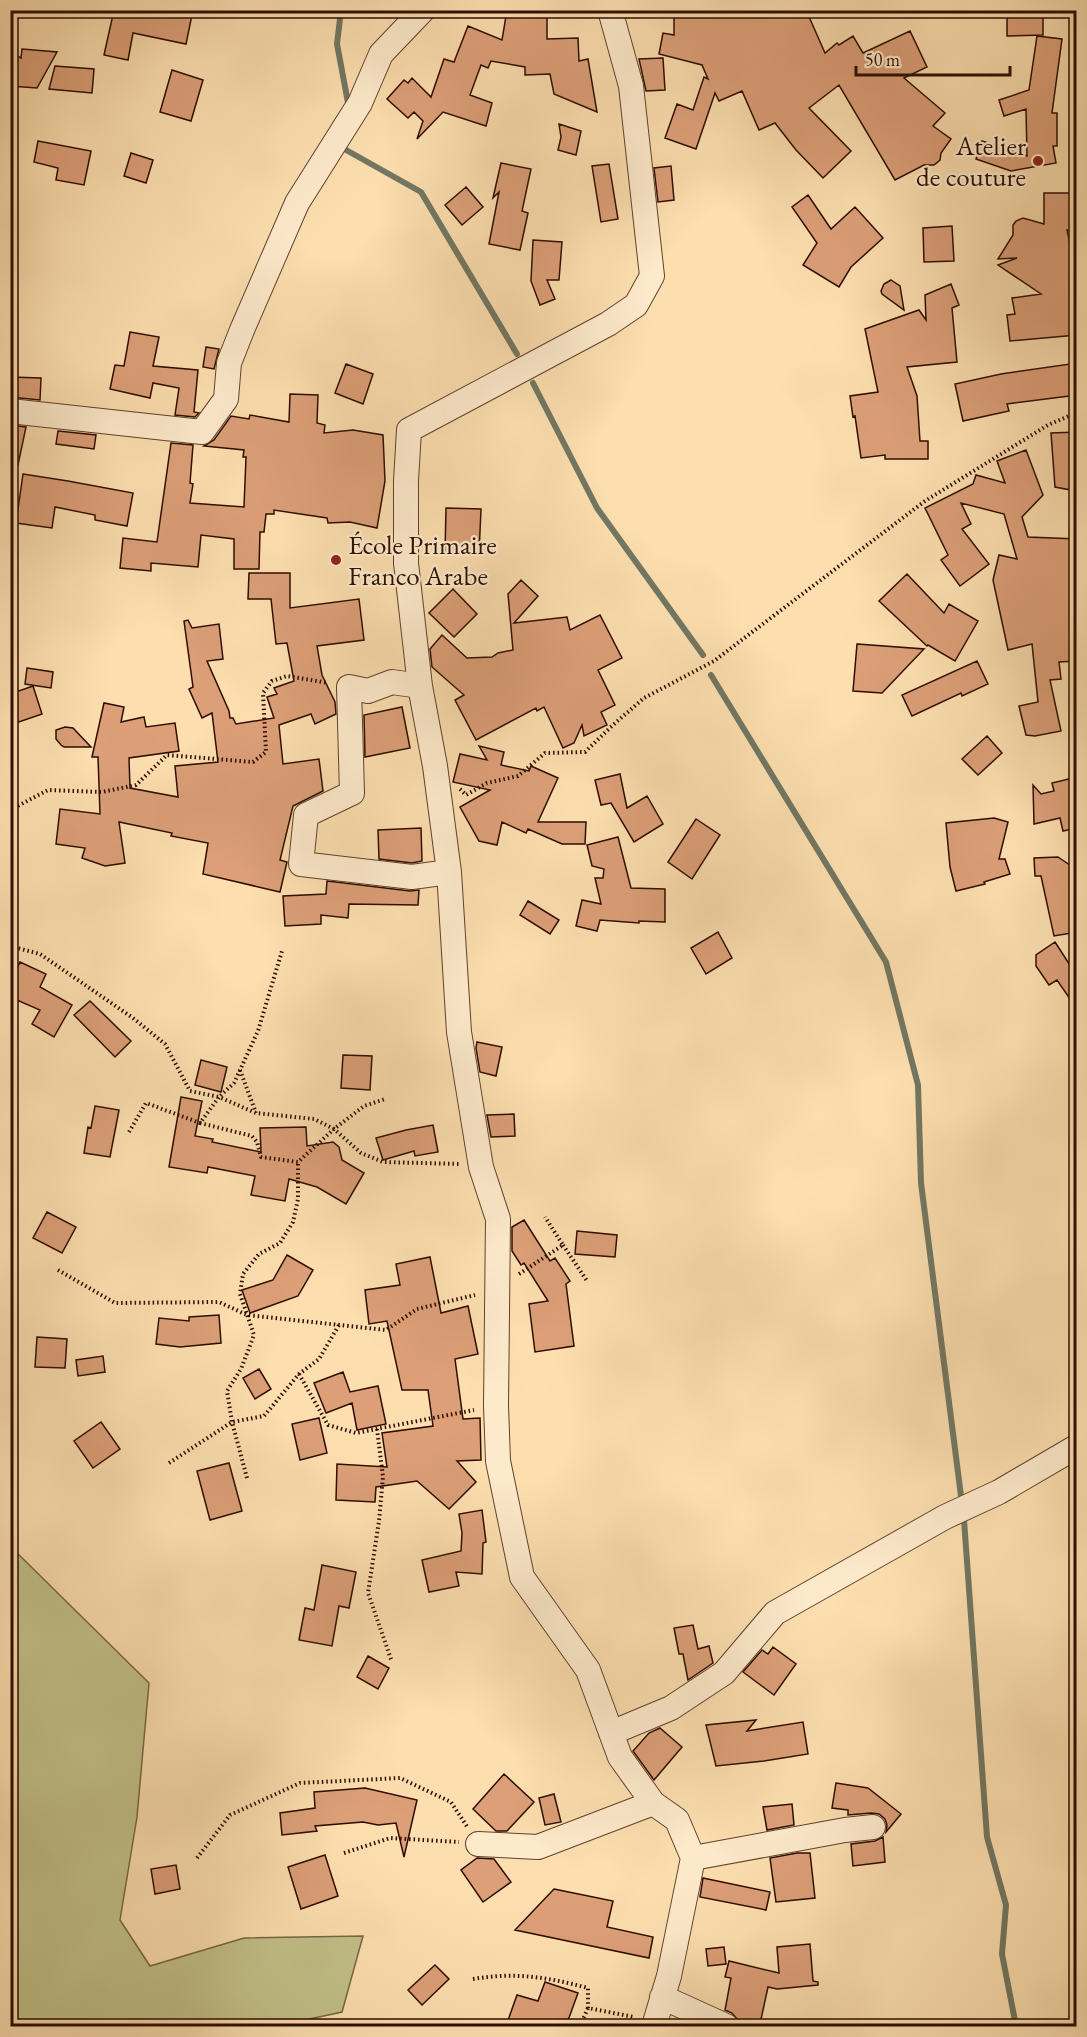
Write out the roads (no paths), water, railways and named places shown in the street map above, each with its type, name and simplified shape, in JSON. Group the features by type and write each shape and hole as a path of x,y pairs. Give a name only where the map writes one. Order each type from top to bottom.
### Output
{"street":[{"path":"10,411 202,432 226,399 230,363 297,203 360,103 381,54 423,10"},
{"path":"610,10 631,86 652,276 636,305 608,324 409,430 406,481 406,562 420,686 435,766 449,872 459,1032 482,1167 498,1218 496,1406 498,1461 522,1577 588,1670 620,1757 653,1803 677,1820 693,1858 669,1976 654,2024"},
{"path":"420,686 392,682 368,691 350,687 352,793 306,815 301,864 412,877 449,872"},
{"path":"611,1734 671,1708 724,1673 775,1613 945,1517 999,1492 1077,1447"},
{"path":"478,1844 538,1847 653,1803"},
{"path":"693,1858 873,1827"},
{"path":"662,1997 726,2026"}],"waterway":[{"path":"341,10 337,44 349,108"},
{"path":"339,146 421,192 517,354"},
{"path":"533,383 597,508 703,655"},
{"path":"711,675 886,962 918,1085 921,1183 961,1496"},
{"path":"964,1520 987,1837 1006,1905 1002,1954 1016,2026"}],"place":[{"name":"Atelier de couture","path":"1038,161"},
{"name":"École Primaire Franco Arabe","path":"336,560"}]}
